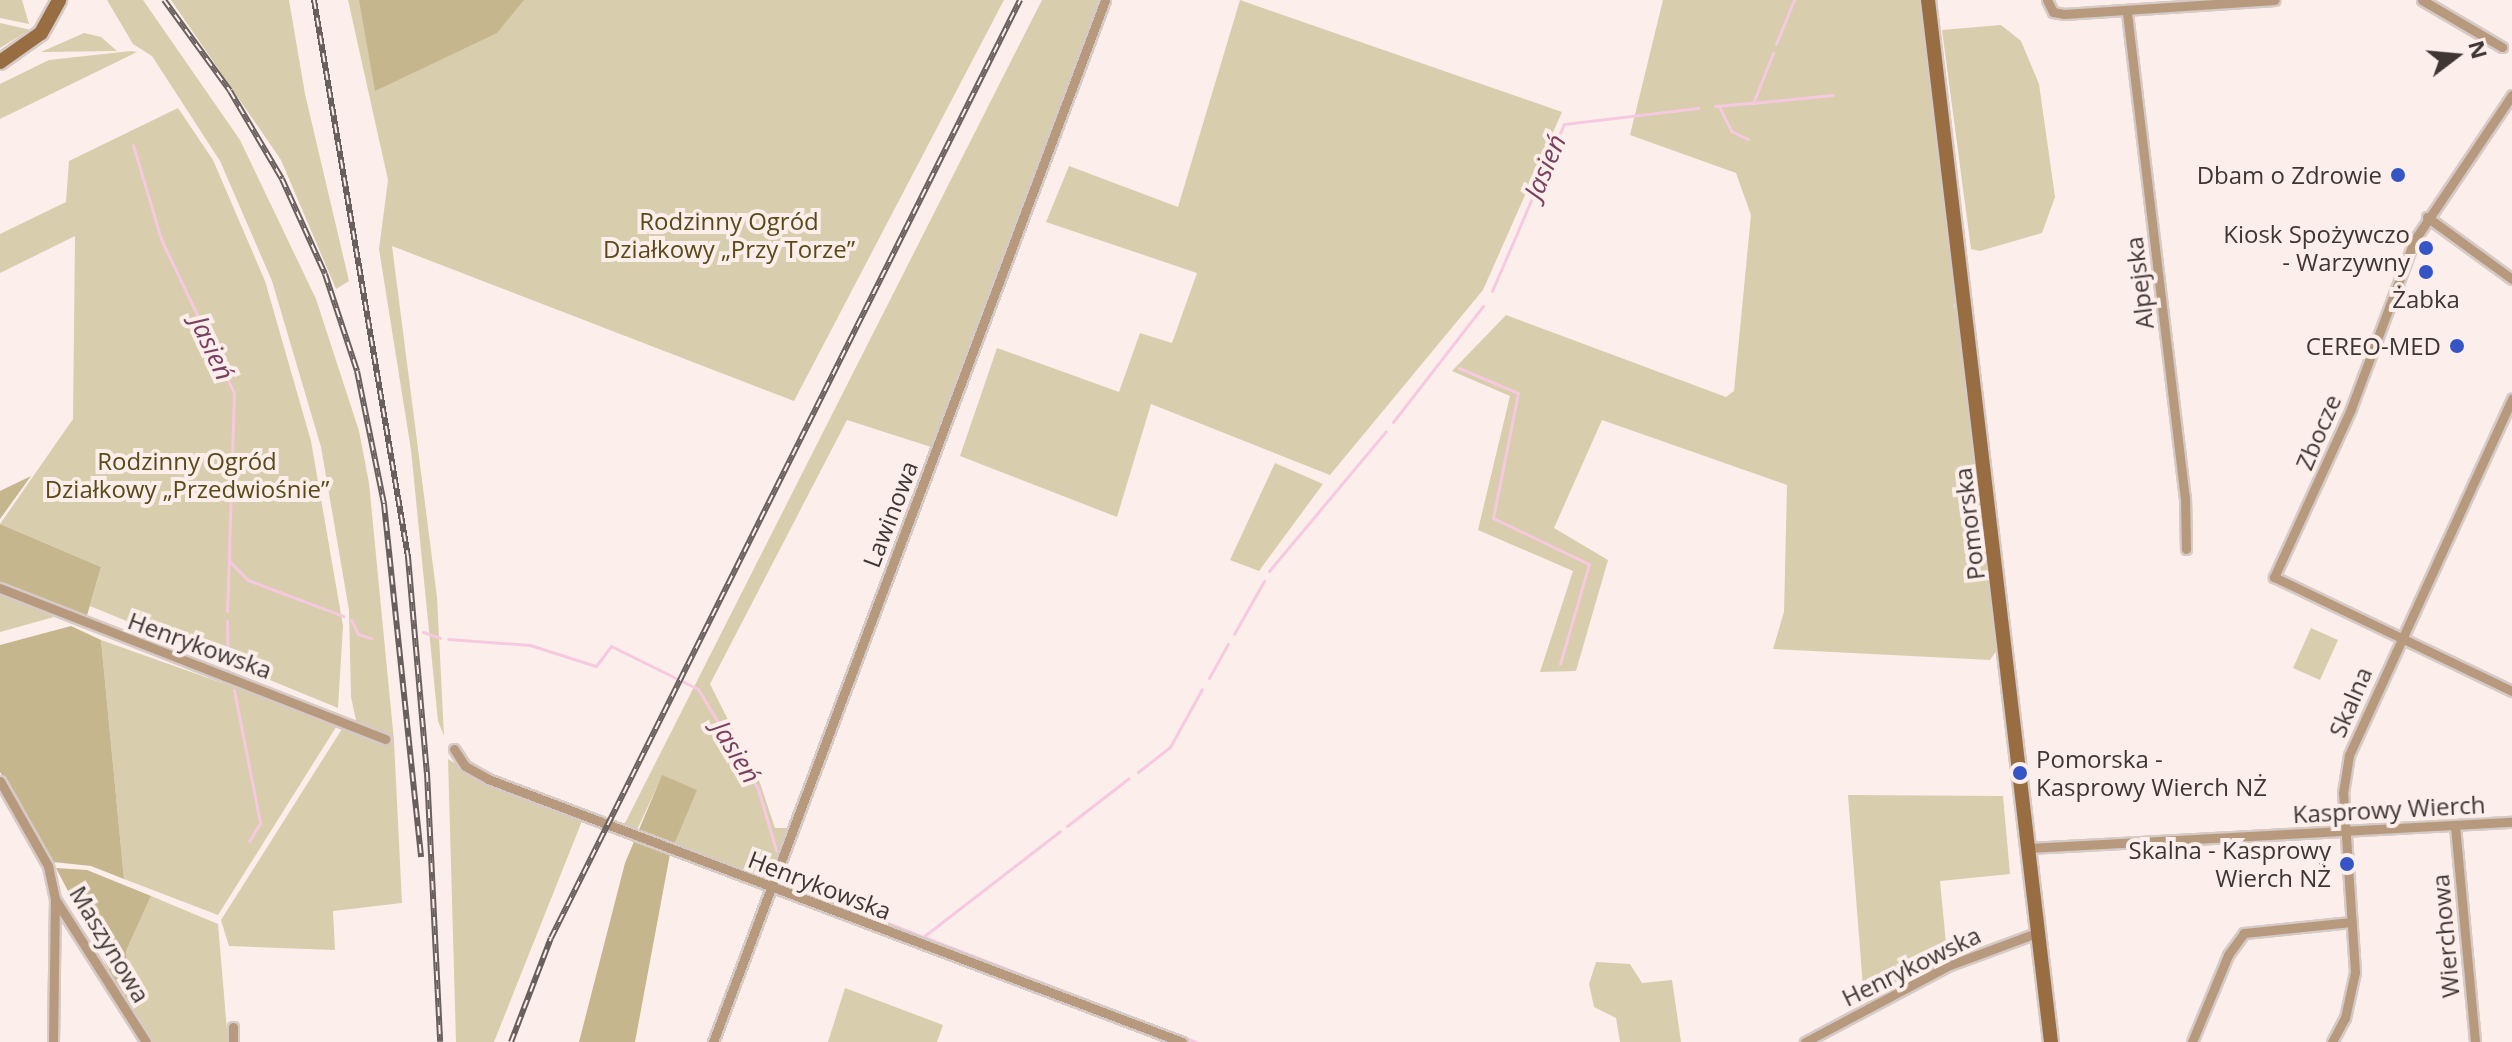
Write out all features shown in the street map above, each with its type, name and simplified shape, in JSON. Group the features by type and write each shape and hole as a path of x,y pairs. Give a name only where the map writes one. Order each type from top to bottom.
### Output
{"street":[{"path":"0,62 41,33 59,0"},
{"name":"Lawinowa","path":"713,1042 1105,0"},
{"name":"Pomorska","path":"1928,0 2051,1042"},
{"path":"2047,0 2058,14 2127,13 2275,0"},
{"path":"2422,0 2502,47"},
{"name":"Alpejska","path":"2127,13 2185,497 2186,549"},
{"path":"0,55 16,51"},
{"name":"Zbocze","path":"2400,638 2274,577 2351,409 2427,217 2512,95"},
{"path":"2427,217 2512,279"},
{"name":"Skalna","path":"2332,1042 2352,998 2343,793 2349,755 2512,399"},
{"name":"Henrykowska","path":"0,588 386,739"},
{"path":"2400,638 2512,691"},
{"name":"Henrykowska","path":"454,749 465,766 488,779 1182,1042"},
{"name":"Maszynowa","path":"0,781 48,866 55,899 146,1042"},
{"name":"Kasprowy Wierch","path":"2029,848 2512,822"},
{"name":"Wierchowa","path":"2455,826 2475,1042"},
{"path":"53,1042 55,899"},
{"path":"2192,1042 2241,935 2255,929 2351,922"},
{"name":"Henrykowska","path":"1805,1042 1950,965 2039,932"},
{"path":"233,1027 233,1042"}],"green space":[{"path":"0,0 22,0 29,24 0,18"},
{"path":"107,0 143,0 240,140 316,299 359,431 369,483 394,741 402,903 333,911 335,950 229,946 221,920 347,721 357,725 351,697 349,610 321,447 272,281 220,161 152,56 133,44"},
{"path":"171,0 289,0 305,94 349,281 336,289 281,160"},
{"name":"Rodzinny Ogród Działkowy „Przy Torze”","path":"348,0 1004,0 794,401 392,246 437,597 444,736 438,721 411,450 379,249 388,180"},
{"path":"1042,0 1099,0 931,447 847,420 710,684 760,783 775,828 788,828 772,870 758,878 674,843 696,790 662,776 636,832 623,827"},
{"path":"1240,0 1562,112 1483,290 1330,475 1151,404 1117,517 960,456 997,348 1119,392 1140,333 1172,343 1197,273 1046,222 1069,166 1178,207"},
{"path":"1663,0 1922,0 1954,258 1954,306 1961,324 1999,647 1990,660 1773,649 1784,612 1787,485 1602,420 1554,528 1608,560 1576,671 1540,672 1573,571 1478,530 1510,396 1452,371 1506,315 1726,397 1734,391 1751,215 1736,173 1630,135"},
{"path":"0,23 27,29 29,30 0,48"},
{"path":"2001,25 2021,41 2039,84 2055,197 2042,233 1980,251 1971,249 1942,30"},
{"path":"84,33 101,37 117,51 41,52"},
{"path":"137,52 0,119 0,84 49,60"},
{"name":"Rodzinny Ogród Działkowy „Przedwiośnie”","path":"178,108 213,160 265,281 311,441 343,626 338,708 90,606 101,567 0,524 73,419 75,236 0,273 0,234 66,202 69,161"},
{"path":"1275,463 1323,484 1259,571 1230,560"},
{"path":"0,593 54,617 0,632"},
{"path":"2311,628 2338,640 2320,680 2293,668"},
{"path":"101,640 338,724 218,915 124,879"},
{"path":"448,759 486,782 584,816 494,1042 456,1042"},
{"path":"1848,795 2003,796 2010,874 1940,881 1947,954 1864,1000"},
{"path":"151,896 218,924 228,1042 149,1042 132,1014 126,951"},
{"path":"1596,962 1630,964 1642,983 1672,980 1681,1042 1620,1042 1616,1018 1594,1007 1589,984"},
{"path":"845,988 943,1025 937,1042 828,1042"}],"shaded area":[{"path":"359,0 524,0 497,33 375,91"},
{"path":"31,476 0,519 0,491"},
{"path":"0,524 101,567 86,619 0,582"},
{"path":"71,626 101,640 124,879 91,866 53,862 0,772 0,645"},
{"path":"662,775 697,790 670,854 635,1042 579,1042 625,863"},
{"path":"56,868 87,870 151,896 126,951 132,1014"}],"waterway":[{"name":"Jasień","path":"1776,44 1794,0"},
{"name":"Jasień","path":"1715,106 1753,103 1773,53"},
{"path":"1753,103 1833,95"},
{"path":"1719,106 1731,131 1748,139"},
{"name":"Jasień","path":"1492,291 1564,124 1698,108"},
{"name":"Jasień","path":"133,145 161,239 234,393 227,611"},
{"name":"Jasień","path":"1393,422 1483,306"},
{"path":"1459,368 1518,393 1493,518 1589,564 1560,664"},
{"name":"Jasień","path":"1269,571 1386,431"},
{"path":"229,561 248,580 343,616"},
{"name":"Jasień","path":"1234,634 1264,581"},
{"path":"351,620 358,634 371,638"},
{"path":"227,621 228,669"},
{"path":"423,632 440,638"},
{"name":"Jasień","path":"448,639 530,645 596,666 611,646 698,689 758,789 776,850"},
{"name":"Jasień","path":"1209,678 1228,644"},
{"name":"Jasień","path":"1138,772 1170,747 1202,689"},
{"path":"234,690 260,823 249,841"},
{"name":"Jasień","path":"1067,826 1129,778"},
{"name":"Jasień","path":"798,887 923,937 1060,831"},
{"path":"924,937 1196,1042"}],"railway":[{"path":"164,0 230,91 282,179 325,274 357,371 384,504 421,857"},
{"path":"314,0 408,557 427,773 440,1042"},
{"path":"511,1042 551,938 1020,0"}],"place":[{"name":"Dbam o Zdrowie","path":"2398,175"},
{"name":"Kiosk Spożywczo - Warzywny","path":"2426,248"},
{"name":"Żabka","path":"2426,272"},
{"name":"CEREO-MED","path":"2457,346"},
{"name":"Pomorska - Kasprowy Wierch NŻ","path":"2020,773"},
{"name":"Skalna - Kasprowy Wierch NŻ","path":"2347,864"}]}
